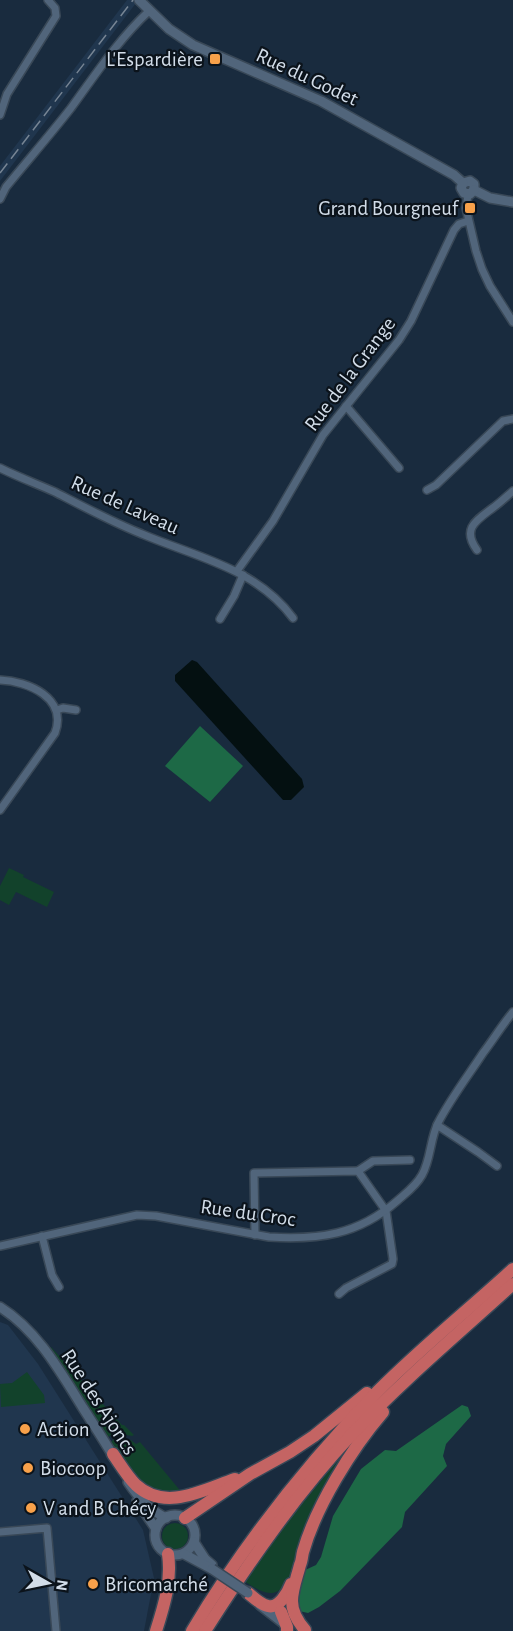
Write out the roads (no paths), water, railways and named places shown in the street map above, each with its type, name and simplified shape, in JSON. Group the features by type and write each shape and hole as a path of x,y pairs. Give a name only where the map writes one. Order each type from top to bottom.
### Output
{"highway":[{"path":"192,1631 235,1562 326,1448 380,1390 513,1269"},
{"path":"205,1631 245,1568 326,1464 381,1405 513,1284"},
{"path":"277,1609 288,1591 329,1492 349,1458 390,1404 435,1360 461,1330"},
{"path":"185,1518 250,1474 314,1436 406,1360 418,1354"},
{"path":"113,1454 137,1486 148,1493 164,1498 179,1498 250,1474"},
{"path":"295,1630 293,1588 303,1551"},
{"path":"156,1631 168,1589 168,1554"},
{"path":"248,1591 267,1606 277,1609 295,1630"}],"street":[{"path":"0,115 7,93 56,16 56,8 48,0"},
{"name":"Rue du Godet","path":"139,0 169,29 193,45 321,101 451,173 463,183 470,181 474,184 471,192"},
{"path":"0,199 6,187 70,108 110,52 149,11"},
{"path":"513,202 471,192 466,208 482,269 513,322"},
{"name":"Rue de la Grange","path":"220,619 234,597 240,573 317,444 399,340 411,321 454,230 459,224 468,221"},
{"path":"346,406 399,468"},
{"path":"427,490 436,485 503,421 513,418"},
{"name":"Rue de Laveau","path":"0,468 96,514 240,573 276,597 293,618"},
{"path":"477,550 471,541 471,529 476,520 513,491"},
{"path":"0,680 16,681 28,685 49,699 57,710 58,721 55,733 0,810"},
{"path":"57,710 63,708 76,710"},
{"name":"Rue du Croc","path":"0,1246 137,1215 156,1216 255,1235 283,1238 326,1236 359,1227 386,1211 422,1177 437,1125 458,1089 513,1012"},
{"path":"437,1125 496,1166"},
{"path":"255,1235 254,1173 358,1171 373,1161 410,1160"},
{"path":"339,1294 392,1264 393,1259 386,1211 358,1171"},
{"path":"42,1236 52,1275 58,1287"},
{"name":"Rue des Ajoncs","path":"0,1307 25,1327 58,1368 138,1496 155,1513 166,1518"},
{"name":"Rue des Ajoncs","path":"0,1316 15,1323 44,1355 135,1499 156,1528"},
{"path":"172,1515 185,1518 194,1528 194,1542 183,1554 168,1554 162,1551 156,1541 156,1528 166,1518 172,1515"},
{"path":"0,1532 47,1528 56,1631"},
{"path":"194,1542 213,1568"},
{"path":"183,1554 213,1568 248,1591 295,1630"},
{"path":"277,1609 295,1630"}],"railway":[{"path":"0,173 133,0"}],"place":[{"name":"L'Espardière","path":"215,59"},
{"name":"Grand Bourgneuf","path":"470,208"},
{"name":"Action","path":"25,1429"},
{"name":"Biocoop","path":"28,1468"},
{"name":"V and B Chécy","path":"31,1508"},
{"name":"Bricomarché","path":"93,1584"}]}
